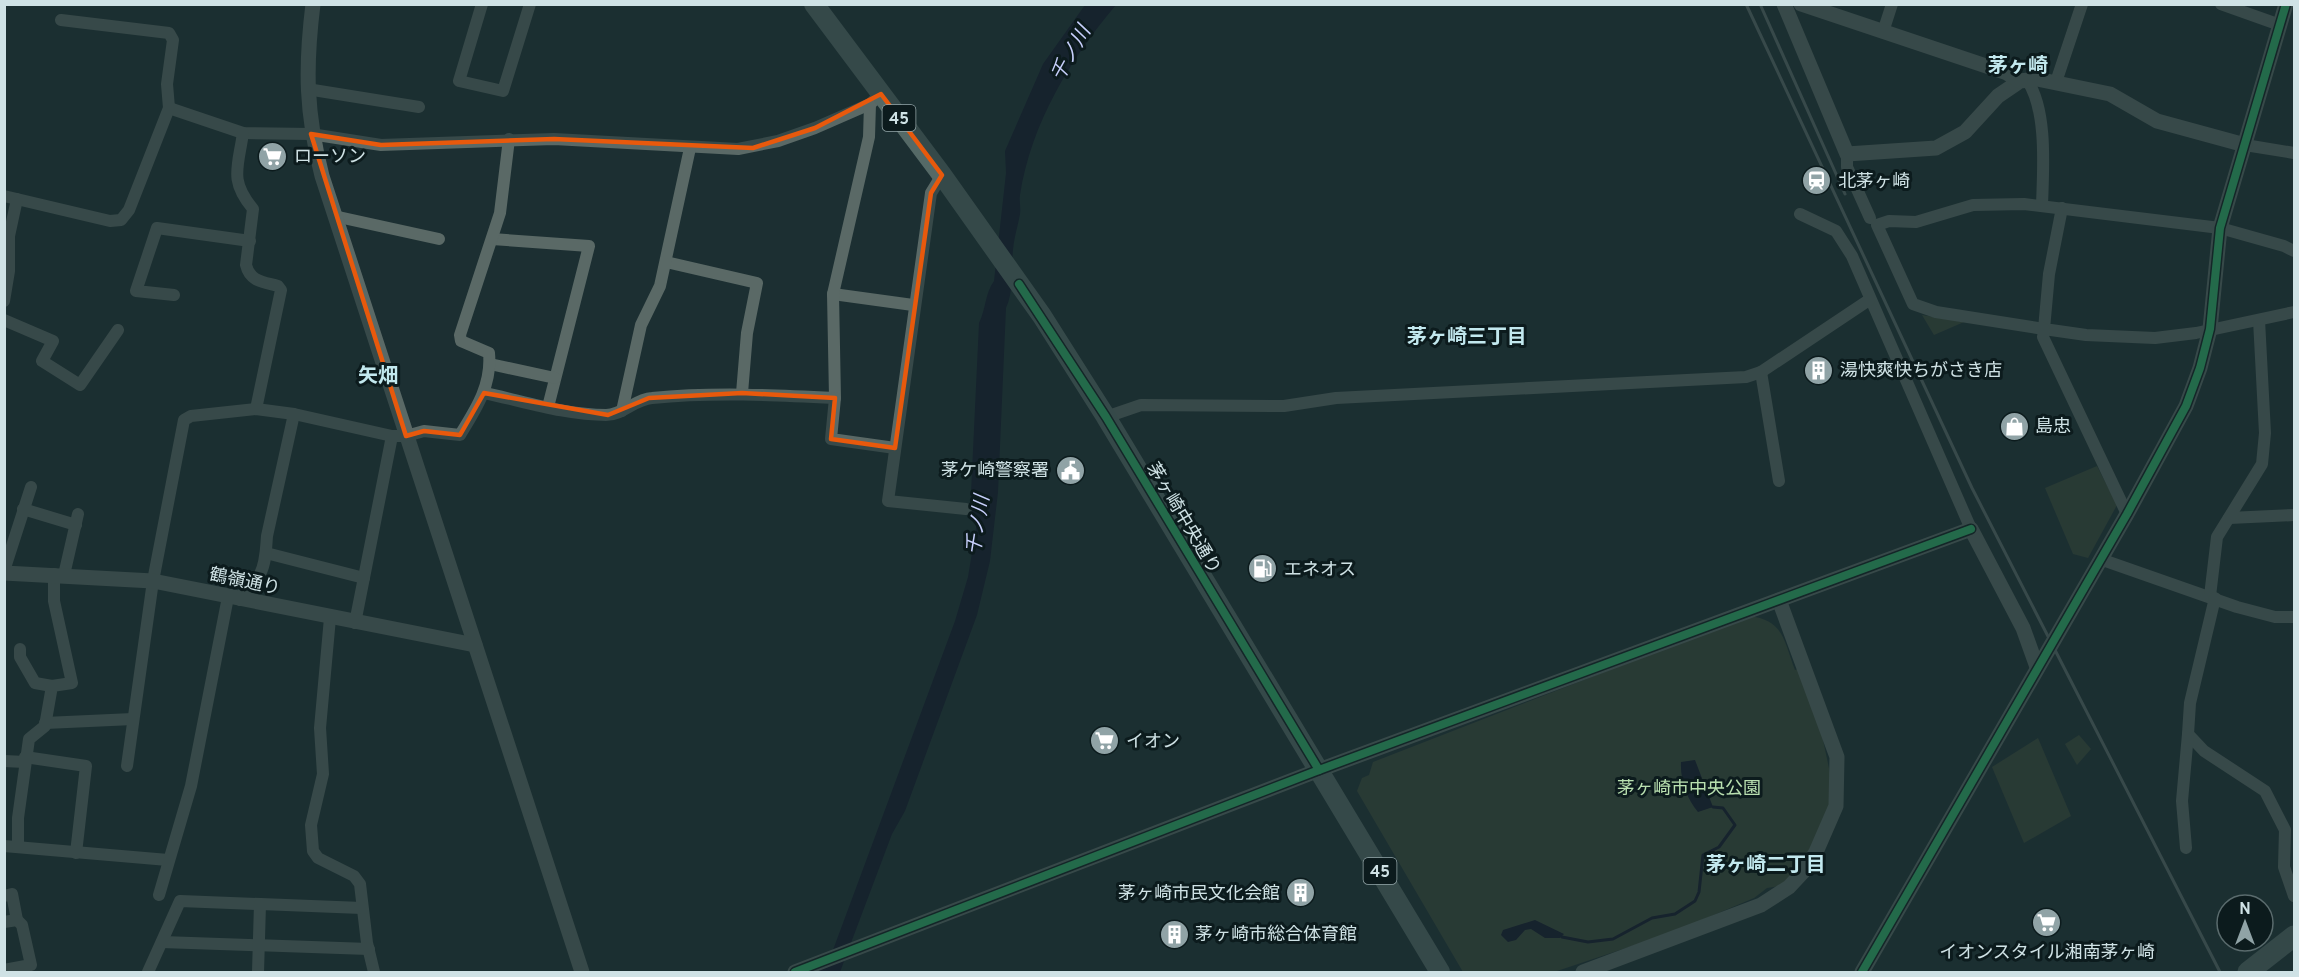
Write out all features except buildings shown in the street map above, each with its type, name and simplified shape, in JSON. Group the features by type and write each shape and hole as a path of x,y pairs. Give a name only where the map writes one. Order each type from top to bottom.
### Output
{"highway":[{"path":"2249,972 2295,936"}],"main road":[{"name":"茅ヶ崎中央通り","path":"814,4 875,99 942,175 1019,284 1106,417 1319,770 1436,971"}],"street":[{"path":"314,4 307,89 311,134 399,436 476,645 582,972"},
{"path":"482,4 459,81 503,91 530,4"},
{"path":"1784,4 1848,154 1847,167 1870,218"},
{"path":"1801,4 2007,73 2032,87 2040,121 2043,159 2042,206"},
{"path":"1883,32 1892,4"},
{"path":"2056,82 2082,4"},
{"path":"2221,4 2280,25"},
{"path":"1862,972 1953,818 2037,667 2127,514 2186,406 2200,368 2210,329 2220,228 2286,4"},
{"path":"4,301 9,271 11,197 110,221 121,220 129,210 169,108 167,84 173,40 169,33 61,20"},
{"path":"1848,154 1936,148 1965,132 1998,96 2024,81 2056,82 2110,94 2157,121 2245,145 2295,153"},
{"path":"307,89 419,107"},
{"path":"169,108 243,133 311,134 381,145 509,139 657,143 690,148 753,148 815,128 875,99"},
{"path":"875,99 869,137 833,294 835,398 831,440 895,448"},
{"path":"243,133 236,178 239,192 253,209 246,265 254,279 278,286 281,290 256,409"},
{"path":"127,766 153,581 184,420 191,416 256,409 294,414 399,436 424,431 460,435 484,393 490,364 489,353 462,340 460,335 476,280 500,213 509,139"},
{"path":"622,411 640,325 660,286 690,148"},
{"path":"942,175 931,193 913,305 888,501 966,509"},
{"path":"2295,251 2220,228 2024,204 1973,205 1916,222 1889,222 1877,225 1913,304 1936,312 2086,335 2155,338 2295,312"},
{"path":"2062,208 2049,274 2043,337 2127,514"},
{"path":"1800,214 1836,231 1842,238 1971,529 2023,628 2037,667"},
{"path":"334,216 439,238"},
{"path":"174,295 136,291 157,228 250,241"},
{"path":"492,239 589,246 548,407"},
{"path":"666,262 757,283 747,333 742,393"},
{"path":"833,294 913,305"},
{"path":"1106,417 1141,405 1284,406 1336,398 1746,377 1761,372 1869,300"},
{"path":"4,320 53,341 42,361 80,385 118,330"},
{"path":"2186,848 2182,801 2190,703 2213,597 2217,537 2262,464 2265,433 2259,320"},
{"path":"490,364 555,378"},
{"path":"1761,372 1779,481"},
{"path":"484,393 594,414 622,411 649,398 742,393 835,398"},
{"path":"159,895 168,860 182,822 234,598 260,574 266,553 267,536 294,414"},
{"path":"355,623 399,436"},
{"path":"4,572 31,487"},
{"path":"20,649 20,657 34,683 52,686 72,683 54,601 59,574 77,519 23,509"},
{"path":"2229,518 2295,515"},
{"path":"799,971 1319,770 1971,529"},
{"path":"266,553 364,578"},
{"path":"2100,559 2237,607 2275,617 2295,617"},
{"name":"鶴嶺通り","path":"4,572 153,581 355,623 476,645"},
{"path":"1583,972 1761,905 1789,887 1803,872 1816,852 1836,806 1839,788 1837,757 1779,600"},
{"path":"330,618 320,728 323,774 311,825 313,851 318,858 354,876 360,884 374,972"},
{"path":"18,847 18,818 29,739 45,723 52,686"},
{"path":"45,723 133,719"},
{"path":"2188,734 2204,752 2265,791 2271,799 2285,830 2284,867 2295,896"},
{"path":"4,761 25,760 86,766 76,853"},
{"path":"4,846 76,853 137,855 168,860"},
{"path":"4,896 12,894 11,921 22,925 31,965 4,970"},
{"path":"148,972 180,901 362,908"},
{"path":"258,972 260,904"},
{"path":"162,942 369,949"}],"highlighted area":[{"path":"881,94 942,175 931,193 895,448 831,439 835,398 742,393 649,398 608,415 484,393 460,435 424,431 406,436 311,134 381,145 554,139 753,148 815,128"}],"green space":[{"path":"1922,315 1964,322 1934,335"},
{"path":"2097,466 2117,505 2088,558 2073,554 2045,488"},
{"name":"茅ヶ崎市中央公園","path":"1749,616 1769,622 1781,634 1819,721 1830,773 1832,798 1809,858 1780,886 1767,888 1754,898 1671,933 1554,972 1463,972 1357,791 1362,778 1369,775 1373,762"},
{"path":"2079,735 2091,749 2077,765 2065,744"},
{"path":"2038,738 2071,816 2024,843 1992,767"}],"water":[{"name":"千ノ川","path":"1085,5 1116,5 1068,70 1043,118 1025,169 1014,245 1011,287 1006,308 998,492 990,561 977,615 905,811 892,834 840,972 816,972 822,956 833,950 955,621 968,577 978,516 970,514 979,323 994,281 1006,173 1005,151 1043,64"},
{"path":"1695,760 1713,807 1698,812 1685,789 1681,769 1681,762"},
{"path":"1535,920 1564,934 1560,938 1545,938 1531,929 1525,930 1516,940 1508,942 1501,935 1503,930"}],"waterway":[{"path":"1562,937 1588,942 1613,939 1652,918 1675,914 1695,901 1699,892 1703,855 1719,847 1735,825 1723,808 1713,807"}],"railway":[{"path":"1746,4 1972,488 2220,972"},
{"path":"1760,4 1845,194"}],"cycle path":[{"path":"1862,972 2127,514 2186,406 2200,368 2210,329 2220,228 2286,4"},
{"path":"1019,284 1106,417 1319,770"},
{"path":"795,972 1319,770 1971,529"}],"place":[{"name":"ローソン","path":"273,156"},
{"name":"北茅ヶ崎","path":"1817,181"},
{"name":"湯快爽快ちがさき店","path":"1819,370"},
{"name":"島忠","path":"2014,426"},
{"name":"茅ケ崎警察署","path":"1070,470"},
{"name":"エネオス","path":"1263,569"},
{"name":"イオン","path":"1105,741"},
{"name":"茅ヶ崎市民文化会館","path":"1301,893"},
{"name":"イオンスタイル湘南茅ヶ崎","path":"2047,923"},
{"name":"茅ヶ崎市総合体育館","path":"1174,934"}],"district":[{"name":"茅ヶ崎","path":"2018,65"},
{"name":"茅ヶ崎三丁目","path":"1467,336"},
{"name":"矢畑","path":"378,375"},
{"name":"茅ヶ崎二丁目","path":"1766,864"}]}
